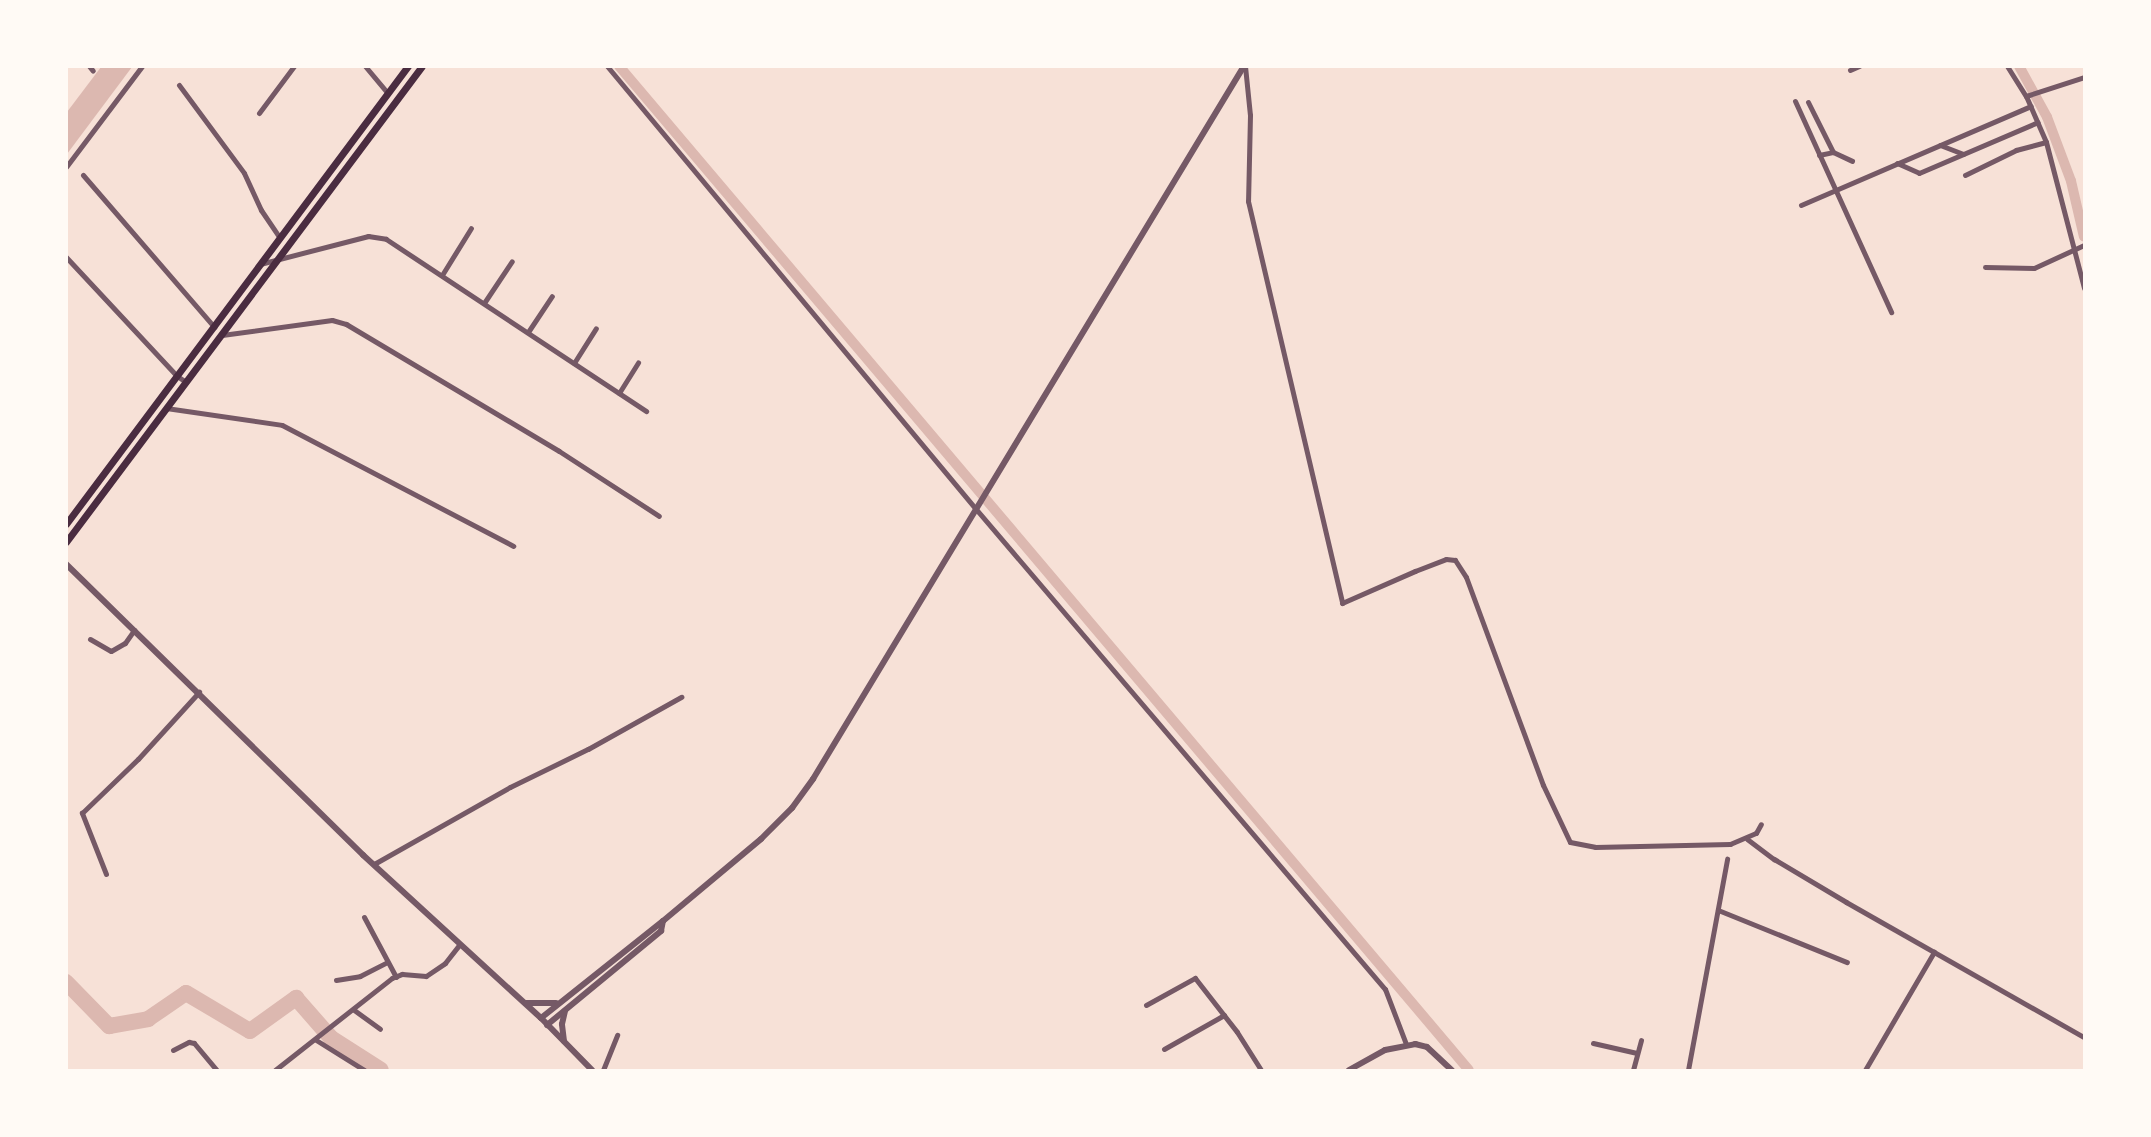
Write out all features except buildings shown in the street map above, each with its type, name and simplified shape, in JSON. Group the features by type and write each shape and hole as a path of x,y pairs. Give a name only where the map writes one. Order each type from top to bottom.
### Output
{"main road":[{"path":"66,524 408,66"},
{"path":"66,542 422,66"}],"street":[{"path":"66,167 142,66"},
{"path":"259,113 294,66"},
{"path":"365,66 388,93"},
{"path":"607,66 1385,989 1406,1044"},
{"path":"541,1018 663,921 761,839 792,808 813,779 1244,66"},
{"path":"1244,66 1250,115 1248,201 1342,603 1446,559 1455,560 1470,586 1543,785 1570,842 1595,847 1730,844 1747,839 1756,833 1761,824"},
{"path":"1850,70 1859,66"},
{"path":"2007,66 2026,96 2046,142 2084,288"},
{"path":"2026,96 2084,77"},
{"path":"179,85 244,173 261,210 280,238"},
{"path":"1795,101 1891,312"},
{"path":"1808,102 1833,152"},
{"path":"1801,205 2031,106"},
{"path":"1897,163 1919,173 2038,122"},
{"path":"1965,175 2017,150 2046,142"},
{"path":"1940,145 1964,154"},
{"path":"1819,155 1833,152 1852,161"},
{"path":"83,175 214,327"},
{"path":"442,275 471,228"},
{"path":"260,264 377,236 442,275 646,411"},
{"path":"1985,267 2034,268 2084,245"},
{"path":"66,257 177,376 186,382"},
{"path":"484,303 512,261"},
{"path":"528,332 552,296"},
{"path":"221,335 331,320 346,324 559,451 659,516"},
{"path":"574,363 596,328"},
{"path":"620,393 638,363"},
{"path":"166,408 282,425 513,546"},
{"path":"66,564 199,692 287,782 541,1018 592,1070"},
{"path":"90,639 111,651 125,643 135,630"},
{"path":"106,874 82,813 138,759 199,692"},
{"path":"374,864 681,697"},
{"path":"1747,839 1774,859 2084,1037"},
{"path":"1688,1070 1727,859"},
{"path":"1718,909 1847,962"},
{"path":"364,918 396,977"},
{"path":"547,1025 661,930 663,921"},
{"path":"275,1070 396,977 426,976 436,971 460,944"},
{"path":"1865,1070 1934,952"},
{"path":"336,980 360,976 387,961"},
{"path":"1146,1005 1195,978 1261,1070"},
{"path":"524,1002 535,1005 560,1002"},
{"path":"565,1043 562,1024 566,1009"},
{"path":"354,1010 380,1029"},
{"path":"1164,1049 1224,1015"},
{"path":"603,1070 617,1035"},
{"path":"320,1036 364,1070"},
{"path":"1633,1070 1641,1040"},
{"path":"173,1050 189,1041 194,1043 217,1070"},
{"path":"1593,1043 1637,1053"},
{"path":"1349,1070 1385,1050 1406,1044 1427,1047 1452,1070"}],"shaded area":[{"path":"101,67 132,67 67,154 67,112"}],"waterway":[{"path":"619,66 1469,1070"},
{"path":"2019,66 2047,117 2071,181 2084,237"},
{"path":"66,982 109,1026 148,1019 186,993 250,1031 296,998 331,1038 381,1070"}]}
